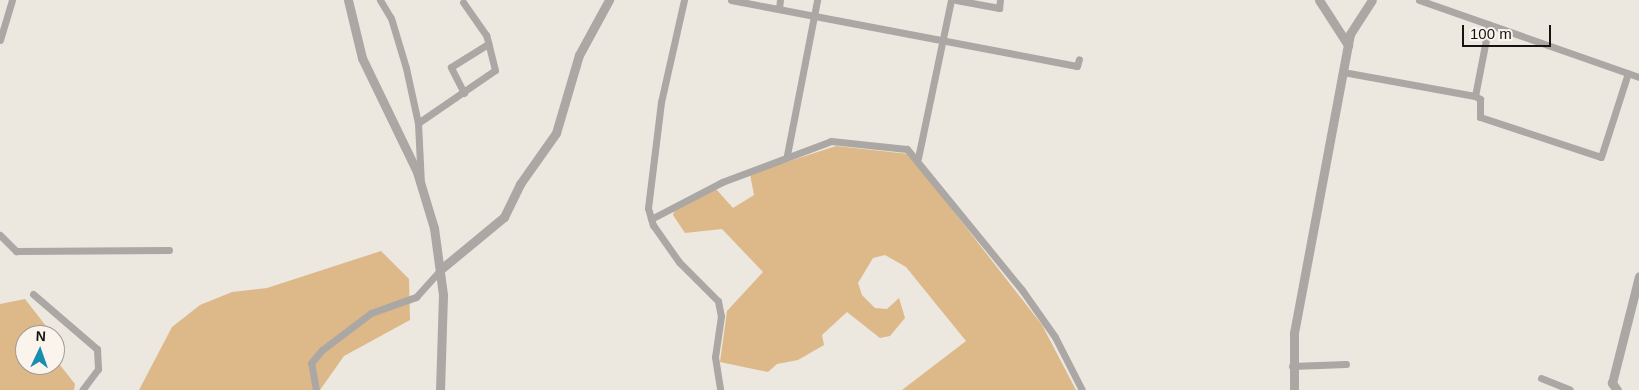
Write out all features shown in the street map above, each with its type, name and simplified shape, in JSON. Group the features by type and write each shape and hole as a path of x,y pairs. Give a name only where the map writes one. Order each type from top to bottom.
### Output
{"street":[{"path":"0,40 12,0"},
{"path":"348,0 362,58 421,185"},
{"path":"380,0 392,18 418,123 421,185 441,269 440,390"},
{"path":"316,390 311,363 322,350 371,313 416,296 441,269 504,216 520,184 556,133 579,55 609,0"},
{"path":"684,0 661,102 648,191 651,219 679,262 718,301 721,316 715,357 720,390"},
{"path":"736,0 1077,66 1078,59"},
{"path":"779,9 780,0"},
{"path":"787,155 817,0"},
{"path":"918,158 951,0"},
{"path":"956,0 999,8 1000,0"},
{"path":"1319,0 1348,45"},
{"path":"1294,390 1292,366 1294,333 1348,45 1355,20 1372,0"},
{"path":"1419,0 1489,24 1568,56 1639,77"},
{"path":"418,123 494,72 488,44 463,2"},
{"path":"1475,96 1489,24"},
{"path":"464,93 451,67 488,44"},
{"path":"1343,72 1475,96 1480,99 1480,117 1601,158 1628,73"},
{"path":"651,219 787,155 836,141 903,148 918,158 1042,318 1082,390"},
{"path":"0,235 16,251 169,250"},
{"path":"1613,388 1639,276"},
{"path":"33,294 97,349 98,369 82,390"},
{"path":"1292,366 1346,364"},
{"path":"1541,378 1570,390"}],"shaded area":[{"path":"836,146 909,154 1042,325 1076,390 902,390 966,341 906,267 885,255 873,258 858,283 862,295 875,308 887,309 899,298 905,318 890,336 880,338 847,312 822,335 824,345 798,360 777,364 768,372 720,362 727,311 763,272 722,229 685,233 673,215 675,209 716,189 733,208 754,195 750,174"},
{"path":"381,251 409,279 410,320 344,356 320,390 139,390 172,327 200,305 232,292 267,288"},
{"path":"25,299 45,325 15,325 15,375 65,375 65,371 75,384 74,390 0,390 0,304"}]}
